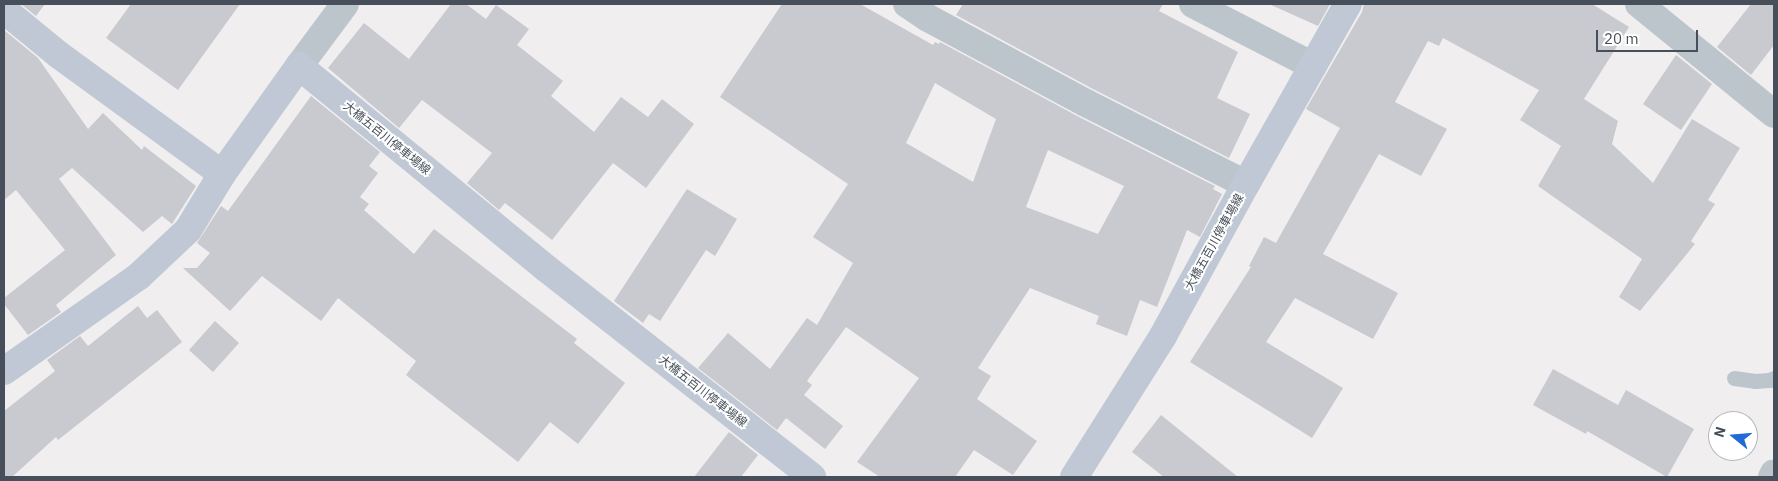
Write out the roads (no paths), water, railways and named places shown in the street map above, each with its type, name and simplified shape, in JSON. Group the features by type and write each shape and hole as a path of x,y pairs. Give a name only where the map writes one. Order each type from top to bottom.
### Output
{"main road":[{"name":"大橋五百川停車場線","path":"1074,477 1163,336 1348,4"},
{"path":"4,10 59,55 222,174"},
{"path":"4,371 139,276 188,230 222,174 299,66"},
{"name":"大橋五百川停車場線","path":"299,66 546,269 812,477"}],"street":[{"path":"299,66 345,4"},
{"path":"907,4 928,18 1070,94 1246,184"},
{"path":"1193,4 1312,66"},
{"path":"1639,4 1774,114"},
{"path":"1772,477 1774,473"}],"lane":[{"path":"1734,378 1769,380 1774,378"}]}
